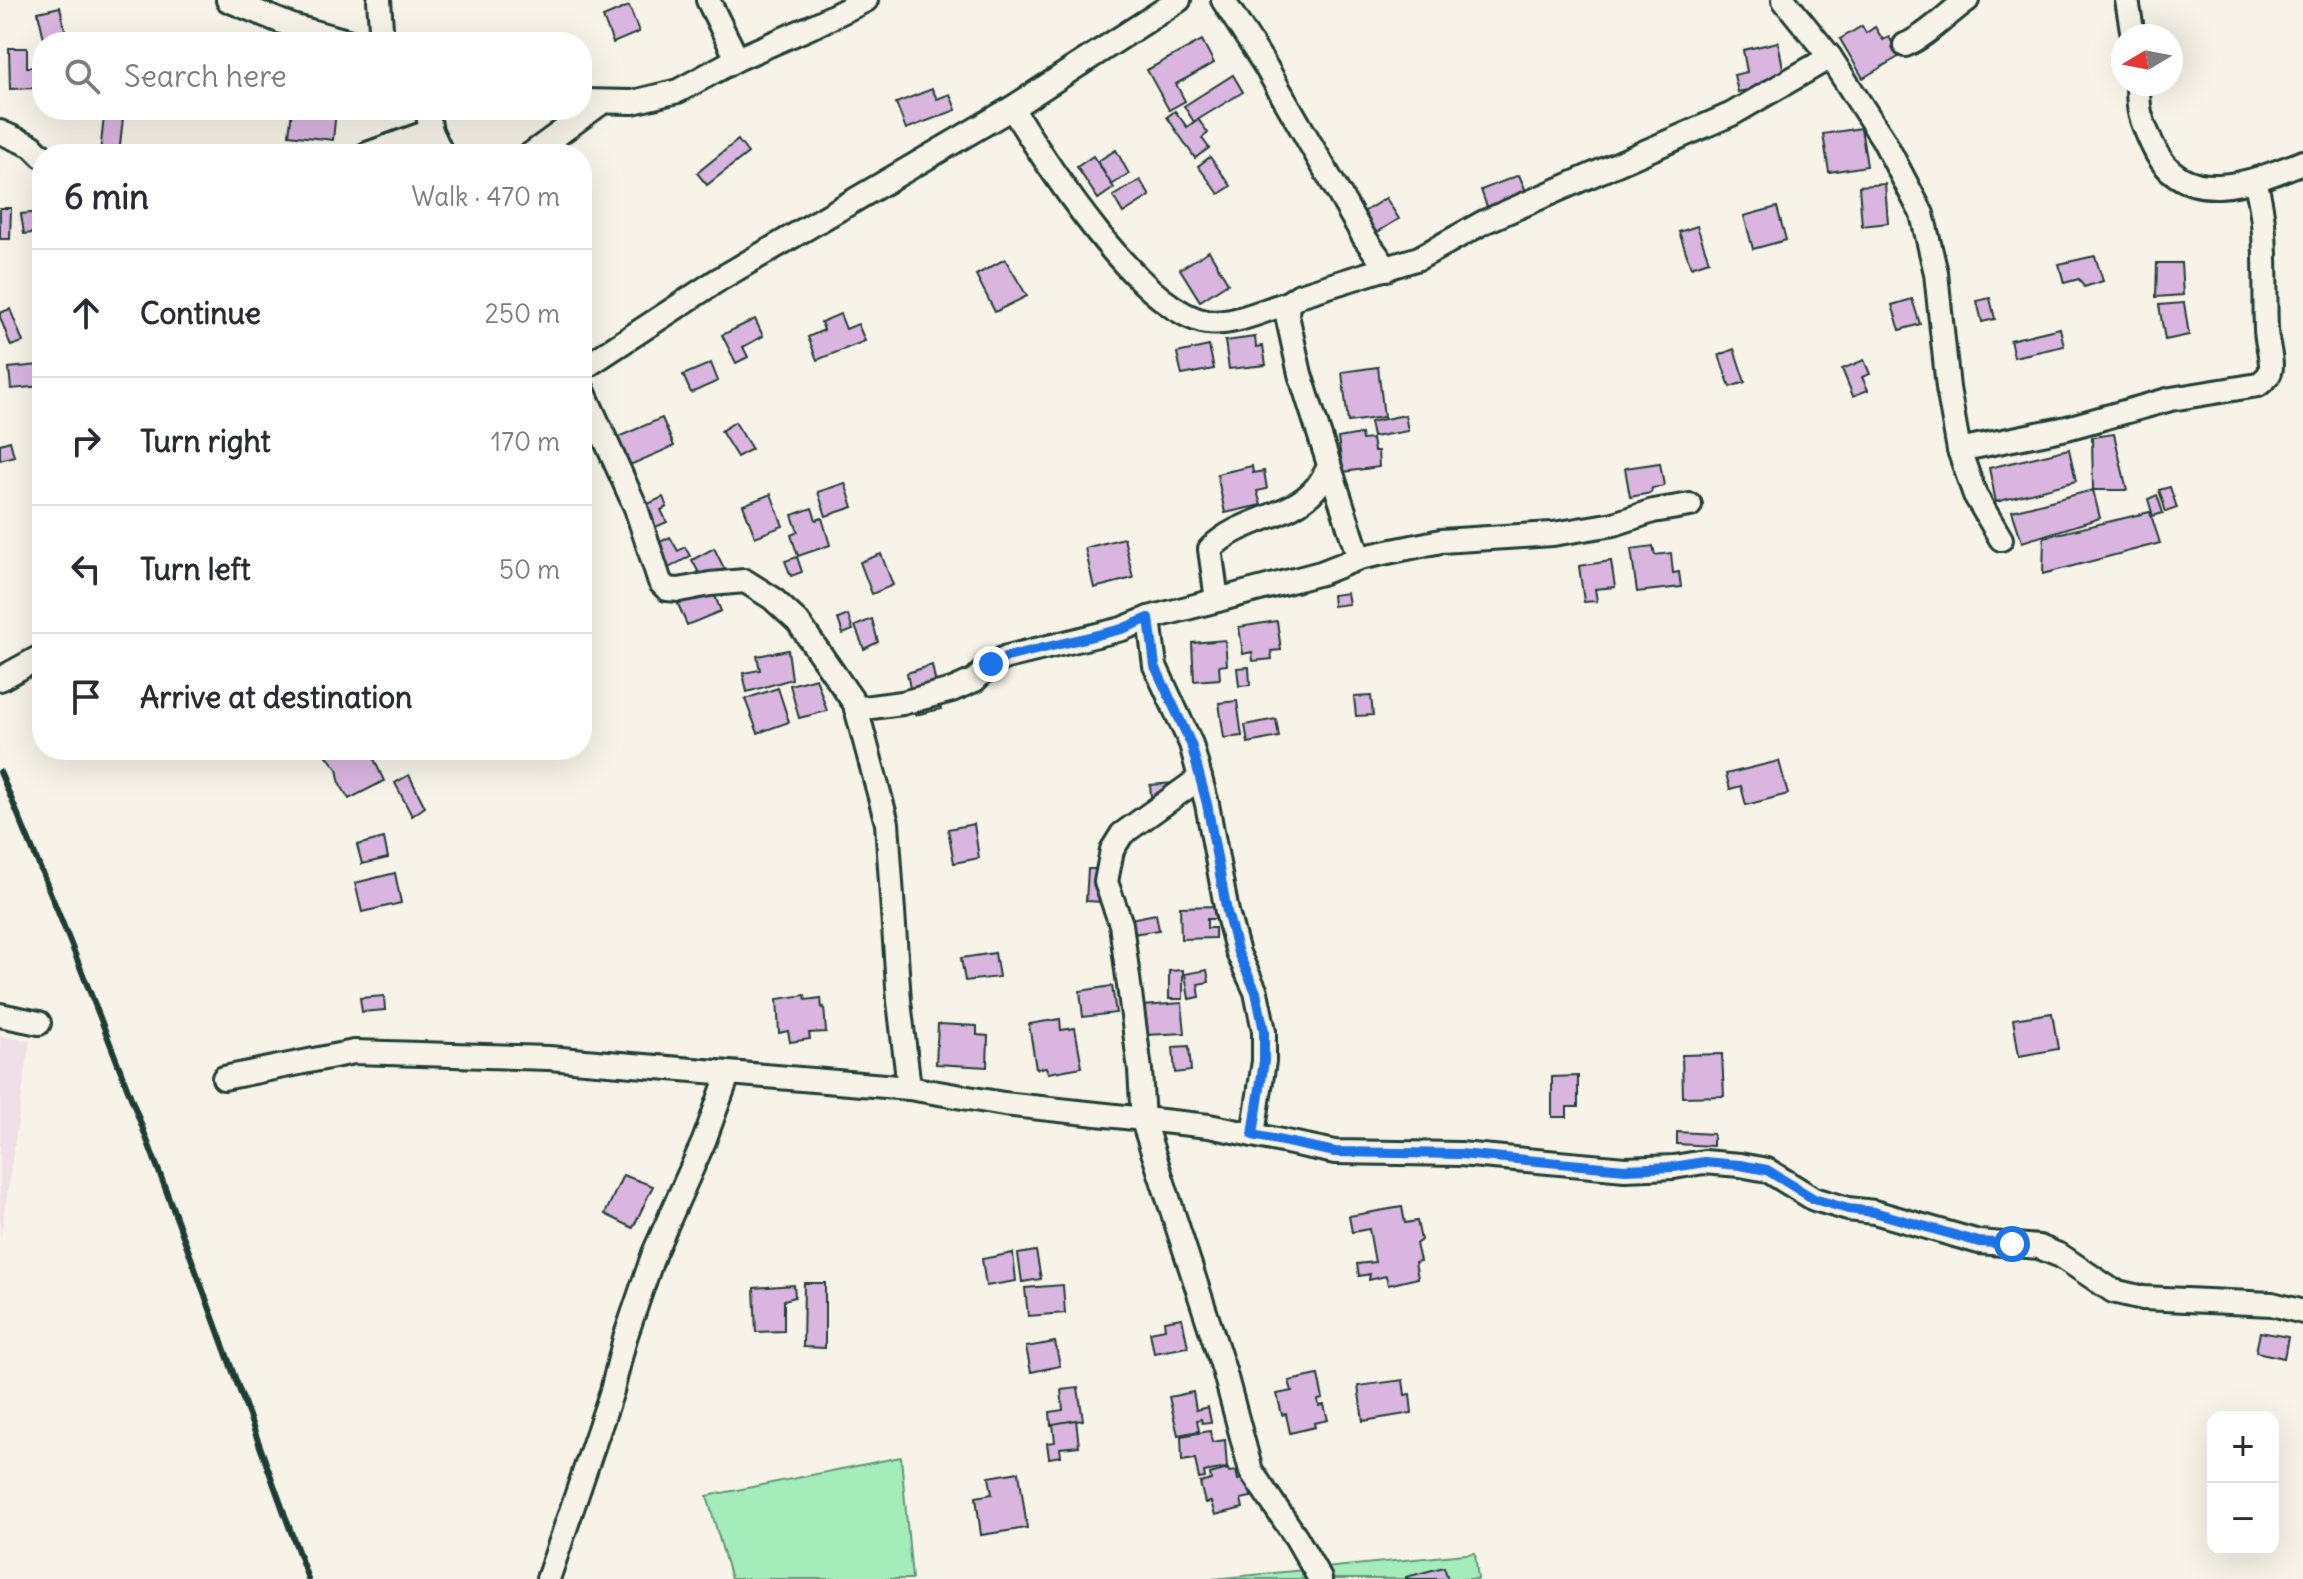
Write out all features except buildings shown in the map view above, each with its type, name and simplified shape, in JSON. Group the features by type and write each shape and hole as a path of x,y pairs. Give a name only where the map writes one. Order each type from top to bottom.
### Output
{"street":[{"path":"228,0 314,32"},
{"path":"379,0 381,32"},
{"path":"708,0 737,59"},
{"path":"592,102 633,102 678,91 737,59 866,0"},
{"path":"592,362 718,280 1012,108 1179,0"},
{"path":"1223,0 1266,67 1364,237 1387,269"},
{"path":"1784,0 1830,57 1883,139 1922,214 1936,273 1948,388 1959,450 1975,495 2001,539"},
{"path":"1905,45 1919,39 1967,0"},
{"path":"2127,0 2131,24"},
{"path":"1012,108 1078,209 1124,263 1164,299 1193,318 1208,322 1228,321 1419,258 1484,222 1732,114 1830,57"},
{"path":"2138,96 2139,114 2160,163 2187,182 2220,187 2255,181 2303,162"},
{"path":"543,144 571,120"},
{"path":"386,144 429,121 438,144"},
{"path":"0,132 32,146"},
{"path":"1959,450 2067,428 2171,399 2258,385 2268,377 2271,366 2266,334 2260,197 2255,181"},
{"path":"1288,303 1287,315 1300,374 1359,558"},
{"path":"592,410 636,508 660,582 667,589 679,590 745,581 772,598 798,622 856,709 887,823 899,1001 909,1088"},
{"path":"1217,600 1210,549 1221,537 1241,526 1299,502 1315,489 1329,467"},
{"path":"856,709 902,703 952,690 975,680 991,664 1007,657 1122,629 1149,618 1321,573 1359,558 1441,541 1568,532 1690,505"},
{"path":"1149,618 1155,666 1191,744 1207,804 1227,912 1238,953 1256,992 1264,1031 1264,1061 1253,1135"},
{"path":"0,679 32,662"},
{"path":"1200,778 1122,834 1112,850 1106,882 1121,924 1140,1070 1143,1121 1224,1370 1251,1471 1320,1579"},
{"path":"0,1015 39,1023"},
{"path":"224,1078 354,1052 549,1058 909,1088 1004,1104 1209,1126 1335,1152 1460,1154 1625,1169 1704,1162 1740,1165 1767,1170 1814,1199 1848,1209 1874,1212 1979,1242 2039,1247 2061,1256 2113,1291 2143,1298 2272,1304 2303,1312"},
{"path":"548,1579 612,1391 625,1338 654,1253 704,1141 728,1075"}],"shaded area":[{"path":"0,1036 30,1041 0,1240"}],"green space":[{"path":"901,1457 912,1579 731,1579 707,1496"},
{"path":"1475,1553 1478,1579 1213,1579"}],"railway":[{"path":"0,772 121,1072 308,1579"}],"route":[{"path":"991,664 1007,657 1122,629 1149,618 1155,666 1191,744 1207,804 1227,912 1238,953 1256,992 1264,1031 1264,1061 1253,1135 1335,1152 1460,1154 1625,1169 1704,1162 1740,1165 1767,1170 1814,1199 1848,1209 1874,1212 1979,1242 2012,1244"}]}
